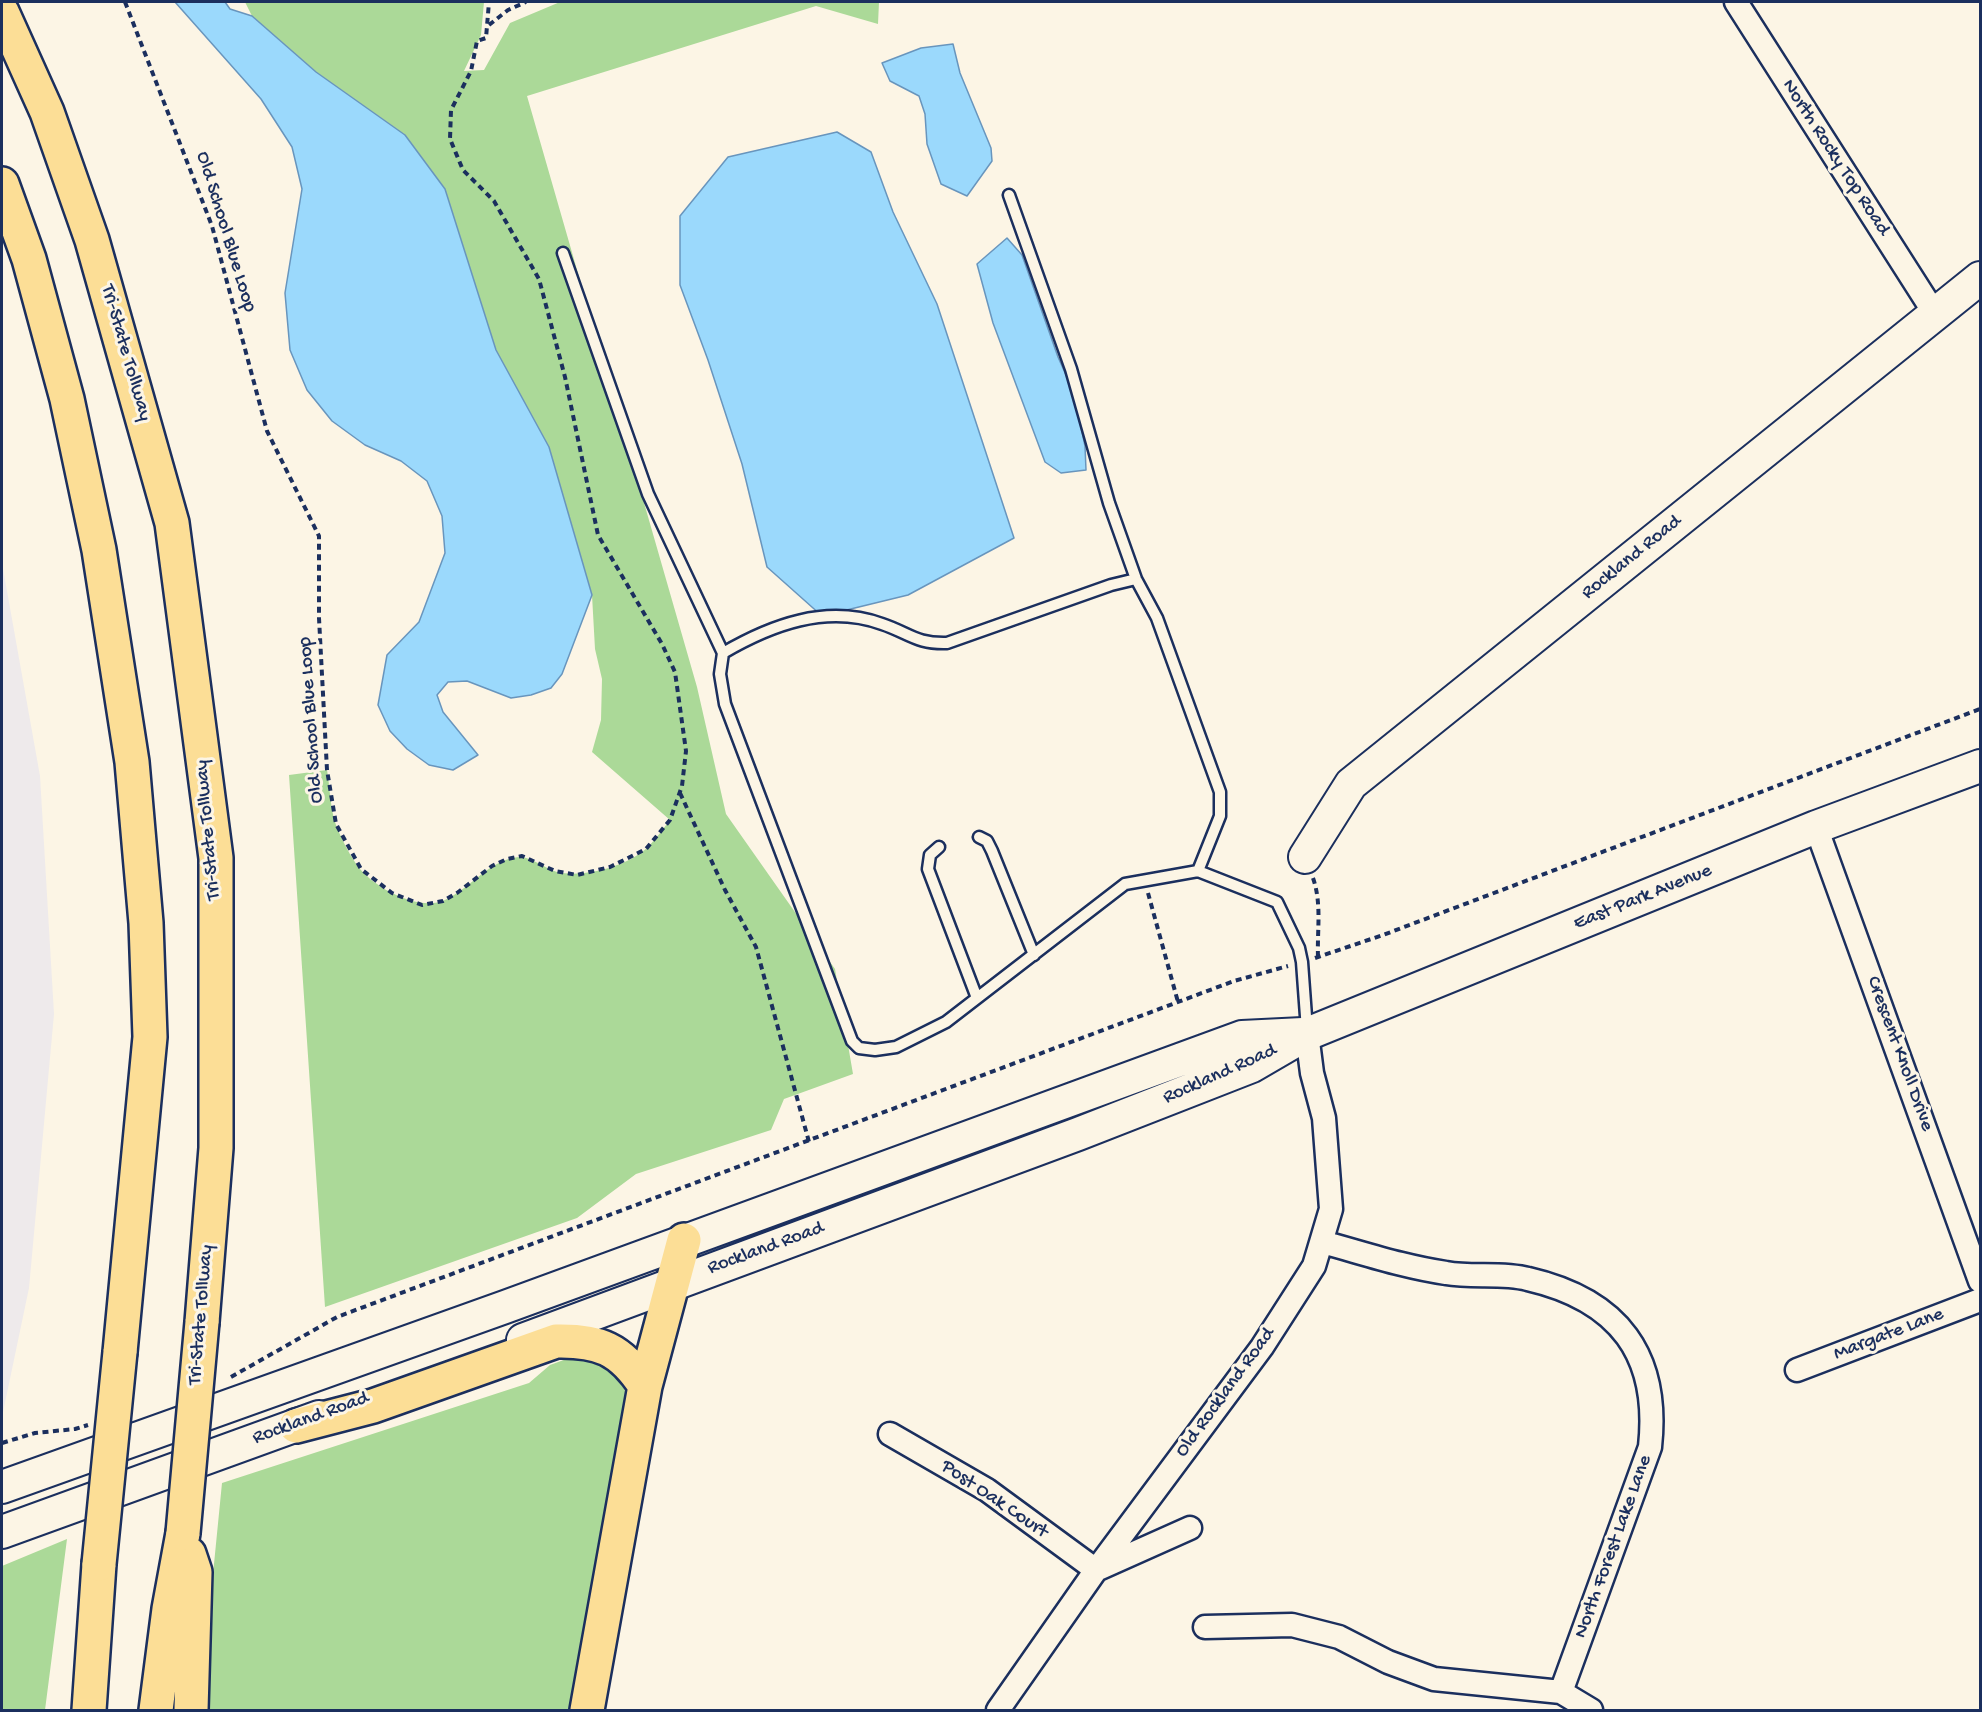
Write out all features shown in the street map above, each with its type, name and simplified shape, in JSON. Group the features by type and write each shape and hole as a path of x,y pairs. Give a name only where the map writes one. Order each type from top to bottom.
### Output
{"highway":[{"name":"Tri-State Tollway","path":"2,12 47,112 92,240 172,523 216,858 216,1148 183,1533 169,1609 156,1710"},
{"path":"2,183 28,259 67,399 99,550 132,762 146,923 150,1037 95,1600 89,1710"},
{"path":"587,1710 645,1386 684,1240"},
{"path":"296,1426 373,1406 556,1341 588,1341 618,1354 631,1364 645,1386"},
{"path":"183,1533 195,1572 191,1710"},
{"path":"66,1710 95,1600"}],"main road":[{"name":"Rockland Road","path":"1305,857 1351,784 1980,278"},
{"name":"East Park Avenue","path":"1307,1034 1816,827 1980,766"},
{"name":"Rockland Road","path":"2,1487 505,1307 1242,1037 1307,1034"},
{"name":"Rockland Road","path":"2,1532 296,1426 1078,1134 1243,1070 1307,1034"}],"street":[{"name":"North Rocky Top Road","path":"1736,2 1935,314"},
{"name":"Crescent Knoll Drive","path":"1816,827 1980,1281"},
{"name":"Old Rockland Road","path":"998,1710 1096,1570 1262,1347 1314,1266 1330,1209 1329,1170 1324,1118 1312,1073 1307,1034"},
{"name":"North Forest Lake Lane","path":"1322,1242 1425,1270 1460,1276 1527,1278 1563,1290 1609,1317 1628,1336 1651,1389 1653,1415 1650,1447 1561,1692"},
{"name":"Margate Lane","path":"1797,1370 1980,1300"},
{"name":"Post Oak Court","path":"890,1434 987,1490 1096,1570"},
{"path":"1096,1570 1190,1528"},
{"path":"1204,1627 1292,1625 1339,1637 1388,1662 1434,1679 1561,1692 1592,1710"}],"lane":[{"path":"1009,195 1071,369 1109,503 1136,579 1157,618 1220,792 1220,816 1198,871"},
{"path":"563,253 648,494 723,653 720,674 725,704 852,1041 859,1048 875,1050 896,1047 946,1022 1125,884 1198,871 1277,902 1299,948 1307,1034"},
{"path":"723,653 758,633 807,617 848,615 882,624 926,644 947,643 1111,585 1136,579"},
{"path":"979,837 987,841 992,851 1034,956"},
{"path":"939,847 930,855 928,869 977,998"}],"path":[{"name":"Old School Blue Loop","path":"125,2 212,226 267,430 319,536 319,618 327,770 336,824 360,869 392,893 422,905 443,901 472,884 492,866 522,856 555,871 577,875 610,867 646,849 670,820 680,793 686,751 675,672 662,644 598,535 565,377 539,279 494,201 463,170 450,139 451,110 471,71 477,41 486,38 489,25"},
{"path":"489,2 489,25"},
{"path":"489,25 508,10 526,2"},
{"path":"1312,959 1383,936 1980,709"},
{"path":"680,793 725,890 756,947 809,1142"},
{"path":"1305,857 1317,892 1318,957"},
{"path":"1148,891 1178,1002"},
{"path":"221,1382 337,1317 1234,981 1277,969"},
{"path":"2,1443 35,1433 75,1429 98,1422"}],"shaded area":[{"path":"2,563 40,776 54,1014 29,1288 2,1417"}],"green space":[{"path":"245,2 484,2 481,35 464,71 484,70 510,23 560,2 879,2 878,24 816,6 527,96 697,687 726,814 835,969 853,1074 784,1099 771,1130 636,1174 577,1218 325,1307 289,775 327,770 336,825 346,848 360,869 388,891 412,901 424,903 445,900 490,868 519,857 557,872 567,873 591,872 616,866 647,848 670,820 592,752 601,720 602,679 595,649 592,595 549,447 496,350 445,189 405,135 316,72 252,16"},
{"path":"572,1357 601,1359 618,1375 638,1421 579,1710 207,1710 205,1655 222,1483 529,1383 550,1365"},
{"path":"67,1539 45,1710 2,1710 2,1566"}],"water":[{"path":"175,2 225,2 230,9 252,16 316,72 405,135 445,189 496,350 549,447 592,595 562,674 551,688 531,695 511,698 467,681 448,682 437,695 443,712 478,755 453,770 429,765 407,749 390,731 378,705 387,655 419,622 445,553 442,516 427,481 401,461 365,445 332,421 307,390 290,350 285,293 302,189 292,147 261,99"},
{"path":"953,44 960,73 991,148 992,161 967,196 941,184 927,144 925,114 919,96 890,81 882,63 921,48"},
{"path":"837,132 871,152 893,212 937,304 1014,538 908,595 822,616 767,567 742,464 708,360 680,285 680,216 728,157"},
{"path":"1007,238 1022,255 1058,357 1074,393 1085,446 1086,470 1061,473 1045,462 993,323 977,264"}]}
